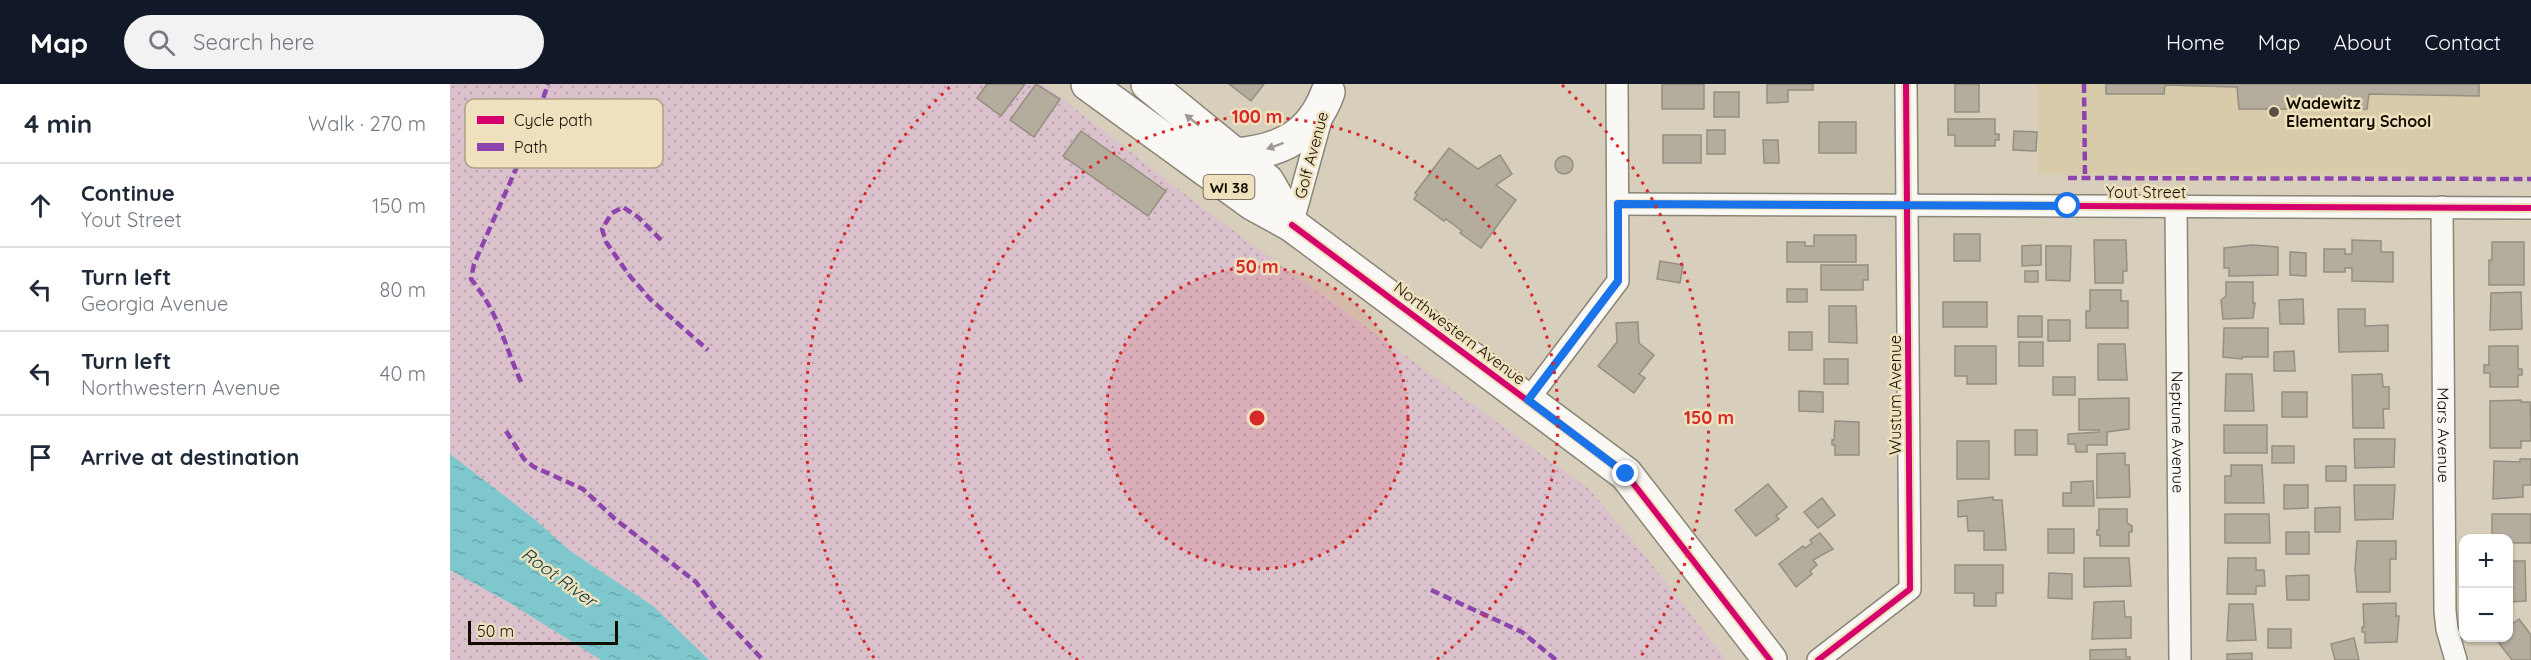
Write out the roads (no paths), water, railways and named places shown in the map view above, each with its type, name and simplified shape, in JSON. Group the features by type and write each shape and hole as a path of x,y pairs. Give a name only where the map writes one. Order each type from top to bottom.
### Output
{"main road":[{"name":"Northwestern Avenue","path":"1088,84 1252,203 1292,225 1626,474 1770,660"},
{"name":"Northwestern Avenue","path":"1148,84 1267,181 1292,225"},
{"path":"1236,155 1268,149 1296,137 1319,114 1328,88"}],"street":[{"path":"1528,400 1618,281 1617,84"},
{"name":"Wustum Avenue","path":"1818,660 1910,589 1906,84"},
{"name":"Golf Avenue","path":"1292,225 1328,88"},
{"name":"Yout Street","path":"1618,204 2531,208"},
{"name":"Neptune Avenue","path":"2176,206 2180,660"},
{"name":"Mars Avenue","path":"2442,207 2445,611 2447,629 2456,660"}],"water":[{"name":"Root River","path":"450,454 533,518 570,551 653,606 709,660 601,660 510,603 450,570"}],"place":[{"name":"Wadewitz Elementary School","path":"2274,112"}]}
